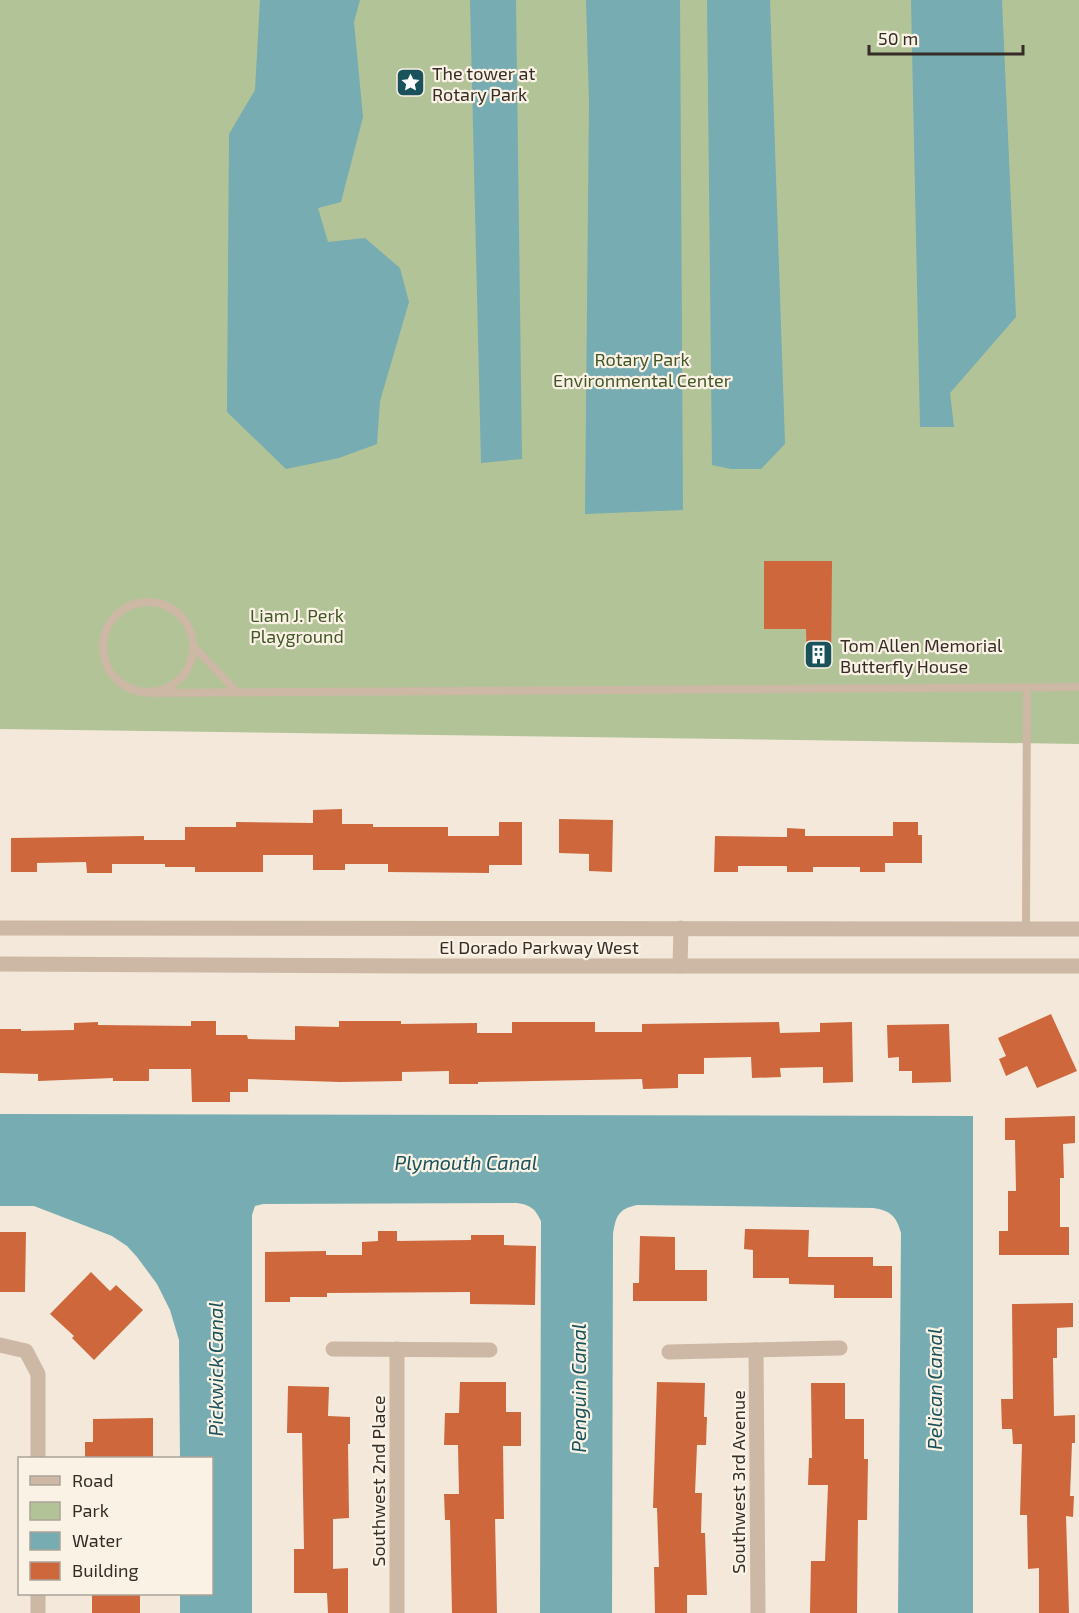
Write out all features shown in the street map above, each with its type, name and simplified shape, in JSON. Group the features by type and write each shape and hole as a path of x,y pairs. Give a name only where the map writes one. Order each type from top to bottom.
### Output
{"street":[{"name":"El Dorado Parkway West","path":"0,928 1079,929"},
{"path":"680,966 681,928"},
{"name":"El Dorado Parkway West","path":"0,964 1079,966"},
{"path":"0,1345 26,1351 38,1374 38,1457"},
{"path":"669,1352 840,1348"},
{"path":"333,1349 490,1350"},
{"name":"Southwest 2nd Place","path":"398,1349 398,1613"},
{"name":"Southwest 3rd Avenue","path":"756,1350 758,1613"},
{"path":"38,1595 38,1613"}],"lane":[{"path":"149,693 176,684 186,674 192,661 194,647 192,633 185,620 174,610 162,604 148,602 132,605 118,613 109,625 103,640 104,656 109,671 133,690 149,693 1079,687"},
{"path":"194,647 237,692"},
{"path":"1026,929 1027,688"}],"green space":[{"name":"Rotary Park Environmental Center","path":"0,0 1079,0 1079,744 0,729"}],"water":[{"path":"260,0 360,0 354,22 363,117 341,202 318,208 328,242 365,238 400,268 409,302 380,401 377,444 339,458 286,469 227,412 229,134 255,90"},
{"path":"470,0 516,0 522,459 481,463"},
{"path":"586,0 680,0 683,510 585,514 589,102"},
{"path":"707,0 770,0 785,444 761,469 731,469 712,465"},
{"path":"911,0 1002,0 1016,317 950,393 954,427 920,427"},
{"path":"0,1114 973,1116 973,1613 898,1613 901,1233 895,1219 884,1210 637,1205 619,1214 613,1234 612,1613 540,1613 541,1221 537,1213 532,1208 517,1203 263,1204 255,1206 252,1215 252,1613 180,1613 180,1595 213,1595 213,1457 180,1457 179,1340 170,1310 157,1284 137,1257 127,1246 112,1236 34,1206 0,1206"}],"building":[{"path":"764,561 832,561 831,667 807,667 806,629 764,629"},
{"path":"342,809 342,824 373,824 373,827 448,827 448,836 499,836 499,822 522,822 522,865 489,865 489,873 388,872 388,864 345,864 345,870 313,870 313,855 263,855 263,872 195,872 195,867 165,867 165,864 112,864 112,873 87,873 86,862 37,863 37,872 11,872 11,838 144,836 144,840 185,840 185,827 236,827 236,822 313,823 313,810"},
{"path":"559,819 613,820 612,872 589,871 589,854 559,853"},
{"path":"893,822 918,822 918,835 922,835 922,863 885,863 885,872 860,872 860,867 813,867 813,872 787,872 787,866 738,866 738,872 714,872 715,836 787,837 787,828 805,829 805,836 893,836"},
{"path":"1051,1014 1077,1071 1037,1088 1027,1066 1006,1076 999,1059 1006,1056 998,1038"},
{"path":"191,1021 216,1021 216,1035 247,1035 248,1039 295,1040 295,1026 339,1027 339,1021 401,1021 401,1024 477,1023 477,1033 512,1033 512,1022 595,1022 595,1032 642,1032 642,1024 779,1022 780,1033 820,1032 820,1023 852,1022 853,1082 823,1083 823,1067 780,1068 781,1077 752,1078 751,1057 704,1058 704,1074 678,1074 678,1088 643,1089 642,1079 449,1084 449,1071 402,1072 402,1081 340,1082 248,1079 248,1092 230,1092 230,1102 192,1102 191,1069 149,1069 149,1081 113,1081 113,1078 38,1081 38,1074 0,1073 0,1029 74,1030 74,1023 98,1022 98,1025 191,1026"},
{"path":"949,1024 951,1082 912,1083 912,1071 899,1071 899,1057 888,1058 887,1025"},
{"path":"1075,1116 1075,1143 1063,1144 1064,1178 1060,1178 1060,1227 1069,1227 1069,1255 999,1255 999,1231 1008,1231 1008,1191 1016,1191 1015,1140 1005,1140 1005,1118"},
{"path":"745,1229 809,1230 808,1257 873,1257 873,1266 892,1266 892,1298 834,1298 834,1285 789,1284 789,1278 753,1278 753,1250 744,1249"},
{"path":"378,1231 397,1231 397,1241 471,1240 471,1235 504,1235 504,1245 536,1246 535,1305 470,1304 470,1292 327,1293 327,1297 290,1297 290,1302 265,1302 265,1252 326,1251 326,1255 362,1255 362,1242 378,1241"},
{"path":"0,1232 26,1232 25,1292 0,1292"},
{"path":"640,1236 675,1237 675,1270 707,1270 707,1301 633,1301 633,1283 639,1283"},
{"path":"91,1272 110,1291 116,1285 143,1310 94,1360 72,1338 74,1336 50,1314"},
{"path":"1073,1303 1073,1327 1057,1328 1057,1358 1053,1358 1054,1416 1075,1415 1070,1496 1074,1496 1073,1517 1066,1516 1069,1613 1039,1613 1039,1568 1028,1569 1027,1515 1020,1515 1022,1444 1013,1444 1012,1429 1002,1429 1001,1399 1013,1399 1012,1304"},
{"path":"460,1382 506,1382 506,1412 521,1412 521,1446 503,1446 504,1519 495,1519 497,1613 452,1613 450,1520 445,1520 444,1494 459,1494 458,1445 444,1445 445,1413 459,1413"},
{"path":"657,1382 705,1383 706,1445 697,1445 695,1493 702,1493 701,1533 705,1533 707,1595 687,1595 687,1613 655,1613 654,1567 659,1567 657,1508 653,1508"},
{"path":"811,1383 845,1383 845,1419 864,1419 864,1459 868,1459 867,1520 858,1520 857,1613 810,1613 811,1561 825,1561 828,1485 808,1485 809,1458 812,1458"},
{"path":"288,1386 329,1387 328,1416 350,1417 349,1518 333,1519 333,1569 348,1568 348,1613 328,1613 327,1593 294,1593 294,1549 304,1549 302,1433 287,1433"},
{"path":"153,1418 153,1457 85,1457 85,1442 93,1442 93,1419"},
{"path":"92,1595 140,1595 140,1613 92,1613"}],"place":[{"name":"The tower at Rotary Park","path":"411,83"},
{"name":"Tom Allen Memorial Butterfly House","path":"819,655"}],"park label":[{"name":"Liam J. Perk Playground","path":"297,625"}],"water label":[{"name":"Plymouth Canal","path":"466,1162"},
{"name":"Pickwick Canal","path":"215,1369"},
{"name":"Penguin Canal","path":"578,1388"},
{"name":"Pelican Canal","path":"934,1389"}]}
